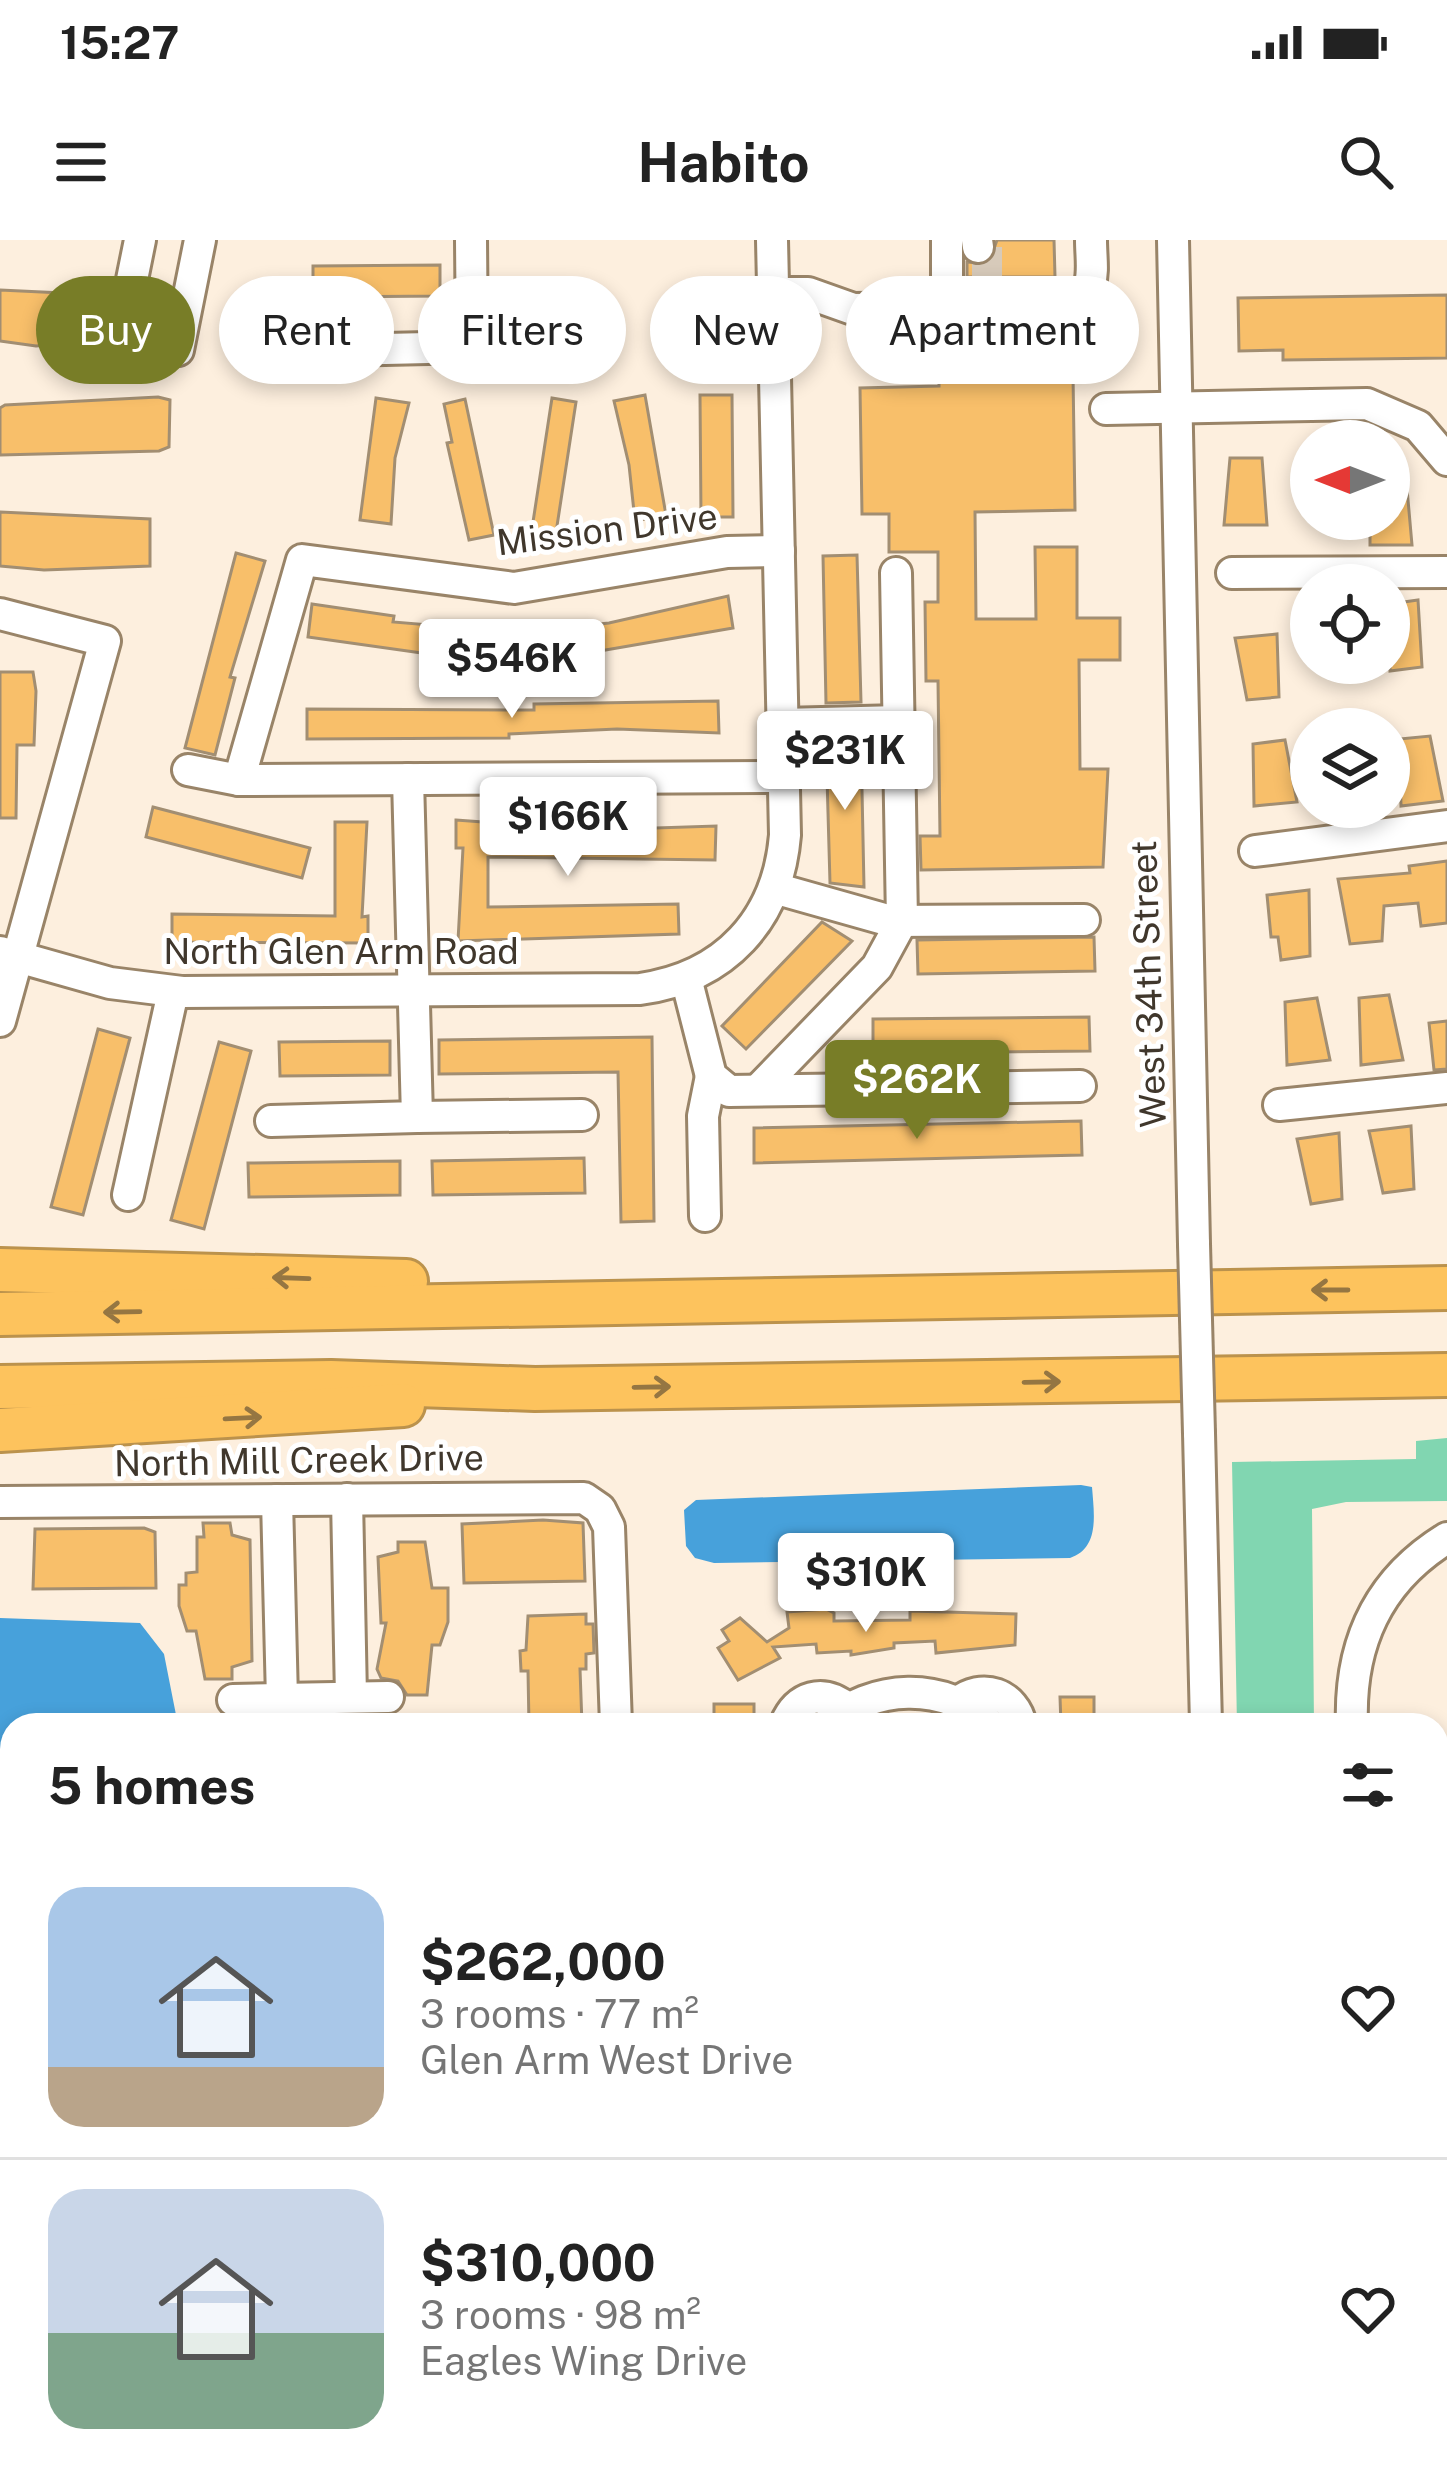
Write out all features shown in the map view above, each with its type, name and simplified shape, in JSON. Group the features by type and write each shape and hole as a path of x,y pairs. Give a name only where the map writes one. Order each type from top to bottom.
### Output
{"highway":[{"path":"0,1270 405,1281 675,1279 1037,1295"},
{"path":"0,1314 1447,1288"},
{"path":"0,1387 332,1382 535,1389 1447,1376"},
{"path":"0,1430 333,1413 535,1389"}],"street":[{"path":"140,240 121,339 178,350 200,240"},
{"path":"394,349 472,347 471,240"},
{"path":"772,240 773,276"},
{"path":"822,298 853,309 973,268 1068,306 1086,296 1092,274 1090,240"},
{"name":"West 34th Street","path":"1173,240 1206,1713"},
{"path":"705,1216 703,1116 711,1076 686,978 744,940 774,888 784,842 776,384"},
{"path":"1106,409 1367,404 1418,426 1447,460"},
{"name":"Mission Drive","path":"238,780 302,560 514,588 727,552 779,551"},
{"path":"758,1090 877,967 902,921 896,572"},
{"path":"1232,573 1447,572"},
{"path":"0,614 105,641 9,954 0,1022"},
{"path":"783,724 900,721"},
{"path":"188,770 238,780 784,776"},
{"path":"408,779 417,1117"},
{"path":"1255,851 1447,826"},
{"path":"774,888 902,921 1084,920"},
{"name":"North Glen Arm Road","path":"9,954 110,983 173,992 628,989 686,978"},
{"path":"128,1195 173,992"},
{"path":"711,1076 730,1090 1079,1086"},
{"path":"1279,1105 1447,1088"},
{"path":"271,1120 582,1115"},
{"name":"North Mill Creek Drive","path":"0,1502 575,1497 596,1505 609,1527 616,1713"},
{"path":"347,1499 351,1697"},
{"path":"277,1500 282,1699"},
{"path":"1352,1713 1352,1678 1363,1634 1379,1602 1408,1566 1442,1552"},
{"path":"848,1713 905,1692 958,1702 973,1713"},
{"path":"958,1702 975,1692 1000,1695 1018,1713"},
{"path":"233,1700 388,1697"},
{"path":"791,1713 809,1698 832,1699 836,1713"}],"green space":[{"path":"1447,1438 1447,1501 1346,1502 1312,1509 1314,1713 1237,1713 1232,1462 1416,1459 1416,1441"}],"water":[{"path":"1092,1487 1093,1529 1086,1546 1070,1558 714,1563 695,1558 686,1546 684,1510 696,1500"},
{"path":"0,1618 140,1623 164,1654 176,1713 0,1713"}],"building":[{"path":"997,240 1054,240 1055,276 967,276 967,262 989,263"},
{"path":"440,265 440,276 418,276 418,296 394,296 394,276 313,276 313,266"},
{"path":"0,290 36,292 36,346 0,341"},
{"path":"1447,295 1447,358 1283,360 1283,350 1239,351 1238,298"},
{"path":"1073,384 1075,510 975,512 976,619 1036,619 1035,547 1077,547 1077,618 1120,618 1120,660 1079,660 1080,769 1108,769 1103,867 921,870 920,836 940,836 938,681 926,681 925,602 938,602 938,552 889,552 889,514 862,514 860,388"},
{"path":"645,395 666,515 635,521 629,465 614,401"},
{"path":"700,395 732,395 733,517 701,517"},
{"path":"376,398 409,403 395,458 391,524 360,520"},
{"path":"552,398 576,402 555,539 531,535"},
{"path":"465,399 494,535 469,540 447,443 452,442 444,404"},
{"path":"170,400 169,447 159,451 0,455 0,408 5,405"},
{"path":"1230,458 1262,458 1267,525 1224,525"},
{"path":"0,512 150,519 150,566 44,570 0,566"},
{"path":"1410,522 1412,545 1370,545 1370,540 1410,540"},
{"path":"236,553 265,561 230,677 235,678 215,755 185,748"},
{"path":"857,555 861,702 826,703 823,556"},
{"path":"728,596 733,628 536,662 530,631 609,623"},
{"path":"1418,600 1422,667 1410,668 1410,601"},
{"path":"312,604 394,616 393,622 512,632 507,665 308,637"},
{"path":"1277,634 1279,697 1247,700 1235,638"},
{"path":"0,672 33,672 36,691 34,745 17,745 16,818 0,818"},
{"path":"718,701 719,733 617,729 509,734 509,738 307,739 307,709 534,710 534,704"},
{"path":"1430,736 1443,801 1410,805 1410,738"},
{"path":"1285,740 1290,803 1254,806 1253,744"},
{"path":"826,742 861,742 864,887 830,883"},
{"path":"153,807 310,848 302,878 146,837"},
{"path":"456,820 594,830 716,826 715,860 488,857 488,907 678,904 679,934 458,941 463,848 456,848"},
{"path":"335,822 367,822 362,917 368,916 368,943 172,942 172,914 335,916"},
{"path":"1447,861 1447,923 1421,926 1418,903 1384,906 1382,941 1350,944 1338,879 1410,873 1409,866"},
{"path":"1309,890 1310,956 1281,960 1278,937 1271,937 1267,895"},
{"path":"822,922 852,941 746,1049 722,1026"},
{"path":"1094,937 1095,971 918,974 917,940"},
{"path":"1389,995 1403,1060 1361,1065 1359,998"},
{"path":"1317,998 1330,1060 1287,1065 1285,1002"},
{"path":"1089,1017 1090,1051 873,1053 873,1019"},
{"path":"1447,1021 1447,1069 1434,1070 1429,1023"},
{"path":"98,1029 130,1038 83,1215 51,1207"},
{"path":"652,1037 654,1221 621,1222 618,1072 439,1074 439,1040"},
{"path":"390,1041 390,1075 280,1076 279,1042"},
{"path":"219,1042 251,1051 204,1229 171,1220"},
{"path":"1081,1121 1082,1155 754,1163 754,1128"},
{"path":"1411,1126 1414,1189 1383,1193 1369,1131"},
{"path":"1339,1133 1342,1199 1311,1204 1297,1139"},
{"path":"584,1158 585,1193 433,1195 432,1161"},
{"path":"400,1161 400,1195 249,1197 248,1163"},
{"path":"203,1523 230,1523 232,1535 250,1540 252,1661 232,1667 232,1679 205,1679 196,1631 187,1631 179,1606 179,1585 186,1585 186,1573 197,1572 197,1537 204,1537"},
{"path":"583,1523 585,1581 464,1583 462,1524"},
{"path":"144,1528 155,1532 156,1588 33,1589 35,1529"},
{"path":"398,1542 425,1542 432,1588 448,1588 448,1622 440,1645 432,1645 427,1695 407,1695 398,1681 381,1678 377,1669 386,1623 381,1623 378,1557 398,1552"},
{"path":"826,1609 834,1613 834,1621 910,1620 910,1611 1016,1614 1015,1645 936,1653 935,1641 894,1643 894,1648 851,1655 851,1651 817,1653 816,1644 773,1647 780,1658 738,1680 718,1648 729,1641 722,1630 740,1618 767,1642 789,1628 787,1612"},
{"path":"586,1614 586,1624 593,1624 594,1653 586,1654 586,1669 580,1669 582,1713 529,1713 528,1671 521,1671 520,1651 526,1650 528,1616"},
{"path":"1060,1697 1094,1697 1094,1713 1061,1713"},
{"path":"714,1704 754,1704 754,1713 714,1713"}],"tunnel":[{"path":"987,247 987,276"}]}
